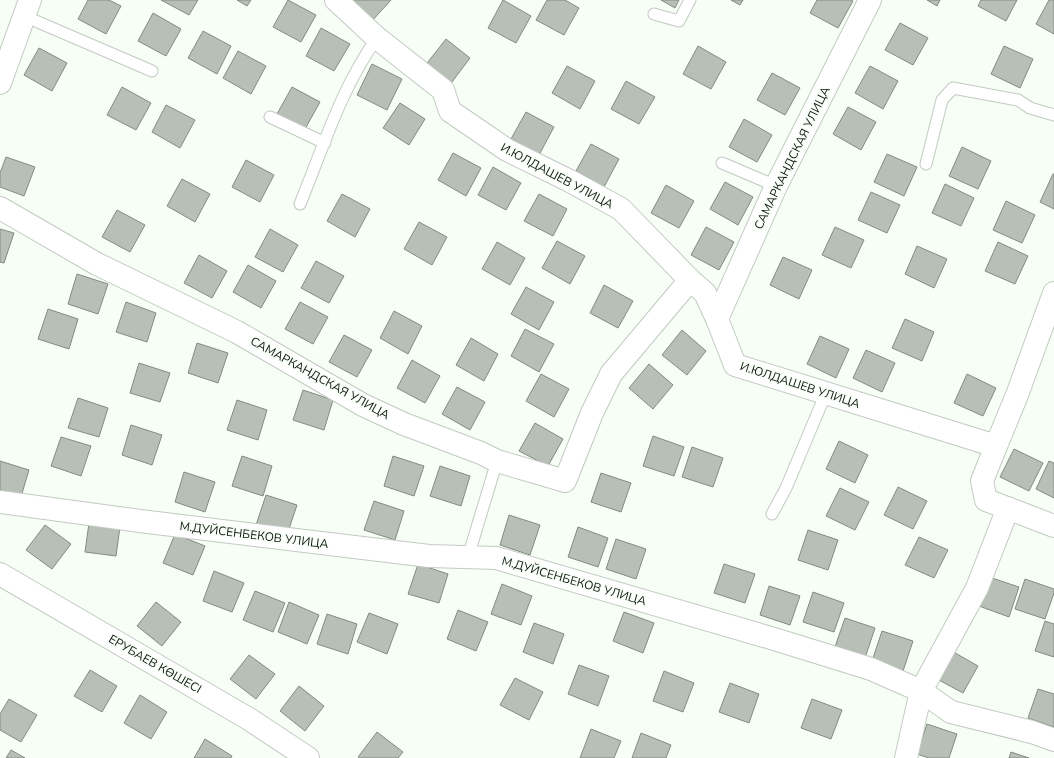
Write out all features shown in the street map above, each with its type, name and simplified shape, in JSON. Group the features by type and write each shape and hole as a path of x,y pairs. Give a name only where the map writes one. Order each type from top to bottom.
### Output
{"street":[{"name":"И.ЮЛДАШЕВ УЛИЦА","path":"336,0 377,38 443,90 450,111 507,150 570,181 620,210 705,293 718,318 736,365 996,446"},
{"name":"САМАРКАНДСКАЯ УЛИЦА","path":"718,318 776,186 870,0"},
{"path":"0,83 27,8"},
{"name":"САМАРКАНДСКАЯ УЛИЦА","path":"0,208 97,264 237,332 363,405 404,424 481,453 497,461 565,481 592,413 611,374 690,280"},
{"path":"1054,293 1017,395 982,481 986,500 1054,526"},
{"name":"М.ДУЙСЕНБЕКОВ УЛИЦА","path":"0,502 279,539 429,556 496,558 771,638 871,669 921,691 952,712 1032,732 1054,740"},
{"path":"906,758 921,691 977,588 1008,508"},
{"name":"ЕРУБАЕВ КӨШЕСІ","path":"0,574 249,720 308,758"}],"lane":[{"path":"654,14 678,21 690,0"},
{"path":"27,8 152,71"},
{"path":"300,204 346,91 364,57 377,38"},
{"path":"926,164 942,100 953,88 1018,100 1030,108 1054,115"},
{"path":"270,117 324,143"},
{"path":"722,163 776,186"},
{"path":"772,514 786,488 826,393"},
{"path":"468,558 497,461"}],"building":[{"path":"88,0 109,0 121,6 106,34 78,19"},
{"path":"161,0 198,0 189,15"},
{"path":"237,0 251,0 247,6"},
{"path":"288,0 316,15 301,42 273,27"},
{"path":"349,0 391,0 371,22"},
{"path":"503,0 531,16 516,43 488,28"},
{"path":"547,0 565,0 579,8 564,35 536,20"},
{"path":"661,0 679,0 675,8"},
{"path":"731,0 743,0 740,5"},
{"path":"817,0 853,1 838,28 810,13"},
{"path":"927,0 940,0 937,6"},
{"path":"981,0 1017,0 1006,21 978,6"},
{"path":"1049,0 1054,0 1054,34 1036,24"},
{"path":"153,13 181,29 166,56 138,41"},
{"path":"900,23 928,38 913,65 885,50"},
{"path":"321,28 350,44 334,71 306,56"},
{"path":"203,31 231,46 217,74 188,58"},
{"path":"446,39 470,58 449,86 424,67"},
{"path":"698,46 726,62 711,89 683,74"},
{"path":"1004,46 1033,59 1020,88 991,74"},
{"path":"39,48 67,63 52,91 24,75"},
{"path":"238,51 266,66 251,94 223,78"},
{"path":"372,64 402,79 387,110 357,95"},
{"path":"567,66 595,81 580,109 552,93"},
{"path":"870,66 898,81 883,109 855,93"},
{"path":"772,73 800,88 785,115 757,100"},
{"path":"626,81 655,97 639,124 611,109"},
{"path":"122,87 151,103 136,130 107,115"},
{"path":"292,87 320,102 305,129 277,114"},
{"path":"400,103 425,119 409,145 383,128"},
{"path":"166,105 195,120 180,148 152,132"},
{"path":"848,107 876,122 861,150 833,134"},
{"path":"526,112 554,127 539,155 511,139"},
{"path":"744,119 772,135 757,162 729,147"},
{"path":"591,144 619,159 604,187 576,171"},
{"path":"962,147 991,161 978,189 949,176"},
{"path":"453,153 481,168 466,196 438,180"},
{"path":"887,154 917,167 904,196 874,182"},
{"path":"6,157 35,167 24,196 0,187 0,173"},
{"path":"246,160 274,175 260,202 232,187"},
{"path":"493,167 521,183 506,210 478,195"},
{"path":"1054,174 1054,209 1040,202"},
{"path":"182,179 210,194 195,222 167,206"},
{"path":"725,182 753,197 738,225 710,209"},
{"path":"945,184 974,198 961,226 932,213"},
{"path":"666,185 694,201 679,228 651,213"},
{"path":"871,192 900,205 887,233 858,220"},
{"path":"342,194 370,209 355,237 327,221"},
{"path":"539,194 567,209 553,236 524,221"},
{"path":"1006,201 1035,215 1022,243 993,230"},
{"path":"117,210 145,225 130,252 102,237"},
{"path":"419,222 447,237 432,265 404,249"},
{"path":"706,227 734,242 719,270 691,255"},
{"path":"835,227 864,240 851,268 822,255"},
{"path":"0,229 14,233 4,263 0,262"},
{"path":"270,229 298,245 283,272 255,257"},
{"path":"557,241 585,256 570,284 542,268"},
{"path":"497,242 525,258 510,285 482,269"},
{"path":"998,242 1028,256 1015,284 985,271"},
{"path":"917,246 947,259 934,288 905,274"},
{"path":"199,255 227,271 212,298 184,283"},
{"path":"783,257 812,270 799,299 770,285"},
{"path":"316,261 344,276 329,303 301,288"},
{"path":"248,265 276,281 261,308 233,292"},
{"path":"77,274 108,284 98,314 68,304"},
{"path":"604,285 633,301 618,328 590,313"},
{"path":"526,287 554,302 539,330 511,314"},
{"path":"126,302 156,313 147,342 116,332"},
{"path":"300,302 328,317 313,344 285,329"},
{"path":"48,309 78,319 69,349 38,339"},
{"path":"394,311 422,326 408,354 380,338"},
{"path":"905,319 934,332 922,361 892,348"},
{"path":"525,329 554,344 539,372 511,356"},
{"path":"682,330 706,351 687,375 662,355"},
{"path":"344,335 372,350 357,377 329,362"},
{"path":"820,336 849,349 836,378 807,364"},
{"path":"471,338 498,354 484,381 456,365"},
{"path":"197,343 228,353 218,383 188,373"},
{"path":"866,350 895,363 882,392 853,378"},
{"path":"412,360 440,376 425,403 397,388"},
{"path":"139,363 170,373 160,402 130,393"},
{"path":"649,364 673,385 653,409 629,388"},
{"path":"541,374 569,389 554,417 526,401"},
{"path":"967,374 996,388 983,416 954,403"},
{"path":"457,387 485,402 470,430 442,414"},
{"path":"303,390 333,400 324,430 293,420"},
{"path":"78,398 108,408 99,437 68,428"},
{"path":"237,400 267,410 258,440 227,430"},
{"path":"535,423 563,439 548,466 519,451"},
{"path":"131,425 162,435 152,465 122,455"},
{"path":"653,436 684,447 674,476 643,466"},
{"path":"61,437 91,446 81,476 51,466"},
{"path":"839,441 868,455 855,483 826,469"},
{"path":"692,447 723,458 713,487 682,477"},
{"path":"1014,449 1043,463 1029,491 1000,477"},
{"path":"242,456 272,466 263,496 232,486"},
{"path":"393,456 424,466 414,496 384,486"},
{"path":"0,461 29,470 20,500 0,494"},
{"path":"1049,461 1054,463 1054,498 1036,489"},
{"path":"440,466 470,476 461,506 430,496"},
{"path":"184,472 215,482 205,512 175,502"},
{"path":"601,473 631,483 621,512 591,502"},
{"path":"898,487 927,501 913,529 884,515"},
{"path":"840,488 869,502 855,530 826,516"},
{"path":"266,495 297,505 287,535 256,525"},
{"path":"374,501 404,511 395,540 364,530"},
{"path":"509,515 540,525 530,555 500,545"},
{"path":"89,523 120,527 116,556 85,552"},
{"path":"45,525 71,544 52,569 26,550"},
{"path":"578,527 608,538 598,567 568,557"},
{"path":"808,530 838,540 828,570 798,560"},
{"path":"175,534 205,546 193,575 163,563"},
{"path":"919,537 948,550 934,578 905,565"},
{"path":"616,539 646,549 636,579 606,569"},
{"path":"418,564 448,574 439,603 408,594"},
{"path":"724,564 755,574 745,603 714,593"},
{"path":"214,571 244,583 232,612 203,601"},
{"path":"989,577 1019,587 1009,617 979,606"},
{"path":"1025,579 1054,589 1045,619 1015,609"},
{"path":"502,584 532,596 521,625 491,614"},
{"path":"769,586 800,596 790,625 760,615"},
{"path":"255,591 285,603 273,632 243,620"},
{"path":"813,592 844,603 834,632 803,622"},
{"path":"156,602 181,622 162,646 137,626"},
{"path":"289,602 319,615 307,644 278,632"},
{"path":"458,610 488,622 476,651 447,639"},
{"path":"624,612 654,623 643,653 613,641"},
{"path":"369,613 398,624 387,654 357,642"},
{"path":"327,614 357,624 348,654 317,644"},
{"path":"845,618 875,628 865,658 835,647"},
{"path":"1045,621 1054,624 1054,657 1035,651"},
{"path":"534,623 564,634 553,664 523,652"},
{"path":"882,631 913,641 903,671 872,661"},
{"path":"950,650 978,666 963,693 935,678"},
{"path":"249,655 275,674 256,699 230,679"},
{"path":"579,665 609,676 598,706 568,694"},
{"path":"90,670 117,686 102,712 74,696"},
{"path":"664,671 694,683 683,712 653,701"},
{"path":"515,678 543,692 529,720 500,705"},
{"path":"730,683 759,694 749,723 719,712"},
{"path":"299,686 324,706 305,731 280,711"},
{"path":"1038,689 1054,694 1054,727 1028,718"},
{"path":"140,695 167,712 151,739 124,723"},
{"path":"9,699 37,715 21,742 0,730 0,714"},
{"path":"812,699 842,710 831,739 801,728"},
{"path":"927,724 957,734 949,758 929,758 917,754"},
{"path":"591,729 621,741 614,758 580,758"},
{"path":"377,732 403,752 398,758 358,757"},
{"path":"641,733 671,745 666,758 632,758"},
{"path":"205,739 232,756 231,758 194,758"},
{"path":"11,750 25,758 6,758"},
{"path":"1011,752 1029,758 1009,758"}]}
